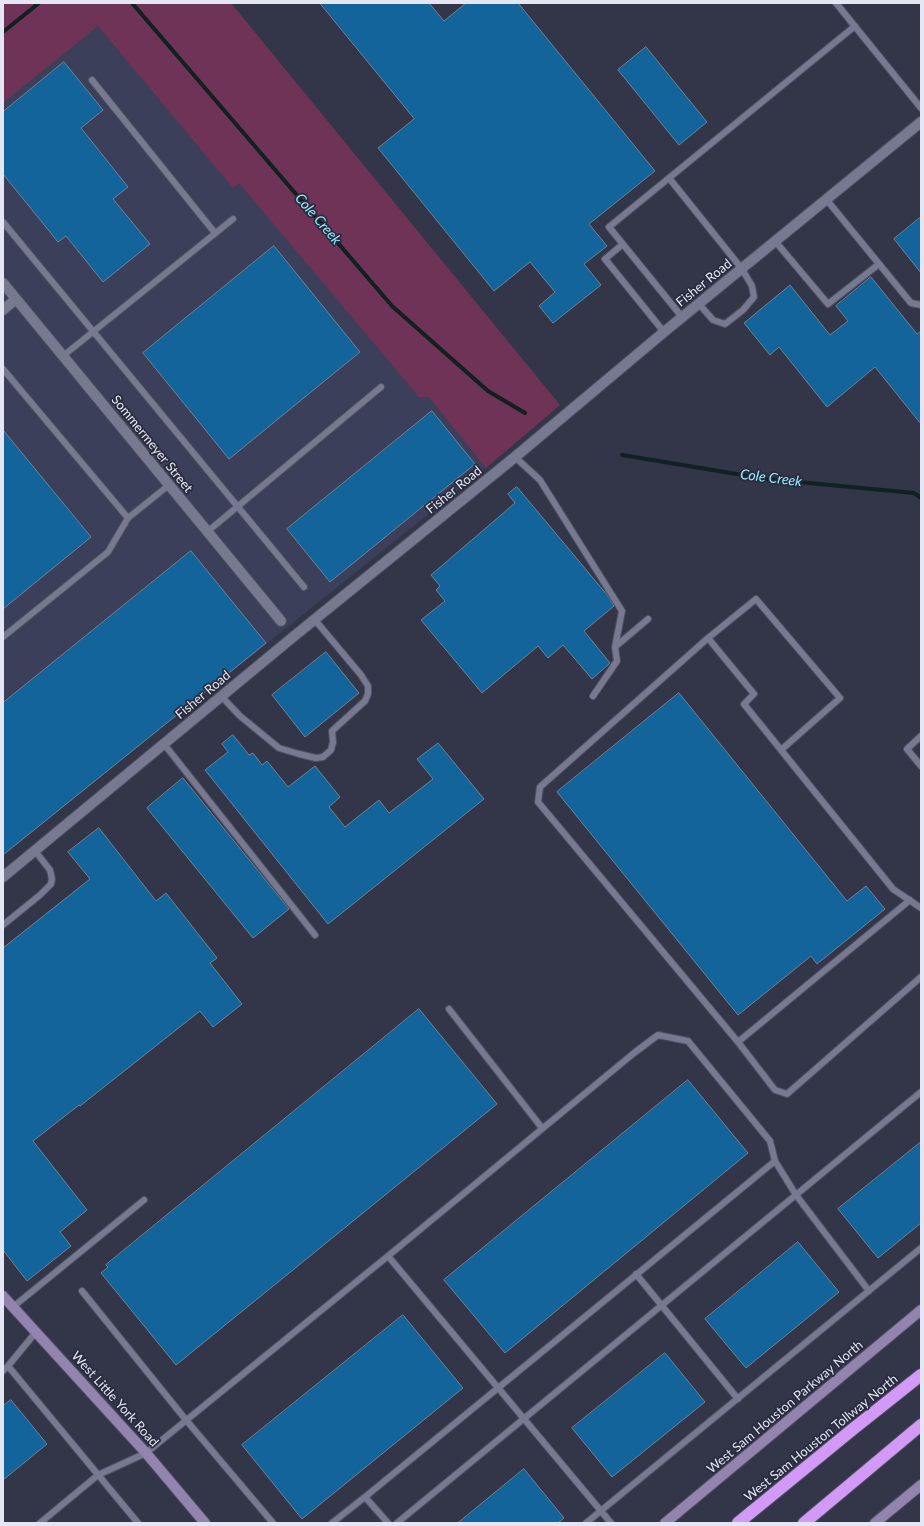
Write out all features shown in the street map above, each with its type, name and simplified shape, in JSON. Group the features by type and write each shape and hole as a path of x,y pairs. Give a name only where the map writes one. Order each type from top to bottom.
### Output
{"highway":[{"name":"West Sam Houston Tollway North","path":"738,1523 921,1375"},
{"path":"804,1523 921,1425"}],"main road":[{"name":"West Little York Road","path":"3,1296 146,1453 205,1523"},
{"name":"West Sam Houston Parkway North","path":"665,1523 921,1310"},
{"path":"875,1523 921,1485"}],"street":[{"name":"Fisher Road","path":"3,877 515,457 682,317 921,122"},
{"name":"Sommermeyer Street","path":"3,283 281,621"},
{"path":"3,310 16,299"}],"lane":[{"path":"836,3 921,108"},
{"path":"682,317 609,227 855,26"},
{"path":"92,80 215,233"},
{"path":"669,178 742,269 752,286 754,297 743,310 724,324 713,320 699,304"},
{"path":"826,199 911,303 921,305"},
{"path":"63,356 233,219"},
{"path":"3,222 304,588"},
{"path":"775,241 828,304 879,264"},
{"path":"623,244 605,259 664,332"},
{"path":"3,369 128,518"},
{"path":"208,532 381,387"},
{"path":"515,457 540,480 622,611 615,647 617,661 593,696"},
{"path":"3,637 108,552 128,518 169,484"},
{"path":"781,750 840,698 756,599 708,638 540,787 538,802 738,1042 775,1090 787,1094 921,977"},
{"path":"615,647 648,619"},
{"path":"222,697 240,716 279,748 316,758 323,757 331,750 333,742 332,731 365,701 368,694 368,686 361,675 315,620"},
{"path":"708,638 754,694 744,704 894,889 921,908"},
{"path":"921,736 907,749 921,766"},
{"path":"164,744 315,935"},
{"path":"3,925 40,895 51,884 52,879 50,870 35,851"},
{"path":"738,1042 910,900"},
{"path":"449,1009 542,1128"},
{"path":"40,1523 98,1475 146,1453 388,1256 542,1128 658,1035 688,1041 770,1141 775,1161 796,1195 869,1292"},
{"path":"397,1523 921,1092"},
{"path":"332,1523 775,1161"},
{"path":"13,1307 144,1200"},
{"path":"586,1523 921,1248"},
{"path":"388,1256 612,1523"},
{"path":"636,1274 738,1399"},
{"path":"82,1291 186,1420 274,1523"},
{"path":"36,1332 6,1369 138,1523"},
{"path":"365,1497 388,1523"}],"shaded area":[{"path":"3,3 231,3 560,405 486,468 3,855"},
{"path":"3,3 231,3 560,405 486,468 429,397 419,397 239,183 233,188 98,26 3,103"}],"building":[{"path":"320,3 429,3 444,21 466,3 518,3 655,171 589,224 607,246 584,264 601,285 553,323 539,306 555,292 530,262 494,291 378,148 414,119"},
{"path":"646,47 707,122 679,145 618,70"},
{"path":"64,62 103,110 81,128 128,187 113,199 150,244 103,282 66,236 58,242 3,174 3,112"},
{"path":"921,217 921,273 894,239"},
{"path":"274,246 360,352 229,459 143,353"},
{"path":"871,277 917,334 921,331 921,424 875,367 827,407 779,347 770,355 744,323 790,285 830,335 848,321 836,306"},
{"path":"432,411 475,464 330,582 287,529"},
{"path":"3,430 91,537 3,609"},
{"path":"517,487 608,596 614,606 584,631 610,663 592,679 563,645 548,658 538,646 482,693 421,620 445,601 436,590 440,586 431,575 515,503 508,494"},
{"path":"191,551 266,643 3,855 3,703"},
{"path":"326,652 359,693 305,737 272,695"},
{"path":"679,693 847,901 866,886 885,909 817,964 811,956 738,1015 557,792"},
{"path":"233,735 249,755 253,753 262,765 267,761 288,787 315,766 340,797 329,807 345,827 379,800 389,813 433,779 417,759 438,743 484,799 328,924 205,770 228,752 222,744"},
{"path":"183,778 289,909 253,938 147,808"},
{"path":"99,828 156,901 166,893 217,958 210,963 242,1004 213,1027 200,1011 80,1106 79,1105 33,1141 87,1210 60,1232 71,1246 27,1281 3,1250 3,948 90,879 68,852"},
{"path":"419,1009 497,1104 176,1365 101,1273 108,1267 106,1265"},
{"path":"688,1080 748,1153 505,1353 444,1280"},
{"path":"921,1142 921,1223 878,1258 838,1209"},
{"path":"798,1242 839,1292 746,1368 705,1319"},
{"path":"403,1315 463,1388 302,1519 242,1445"},
{"path":"665,1353 705,1402 612,1477 572,1428"},
{"path":"11,1400 47,1444 3,1480 3,1406"},
{"path":"524,1469 564,1518 558,1523 458,1523"}],"waterway":[{"name":"Cole Creek","path":"3,32 39,3"},
{"name":"Cole Creek","path":"132,3 392,306 488,391 525,413"},
{"name":"Cole Creek","path":"622,455 767,479 914,493 921,498"}]}
